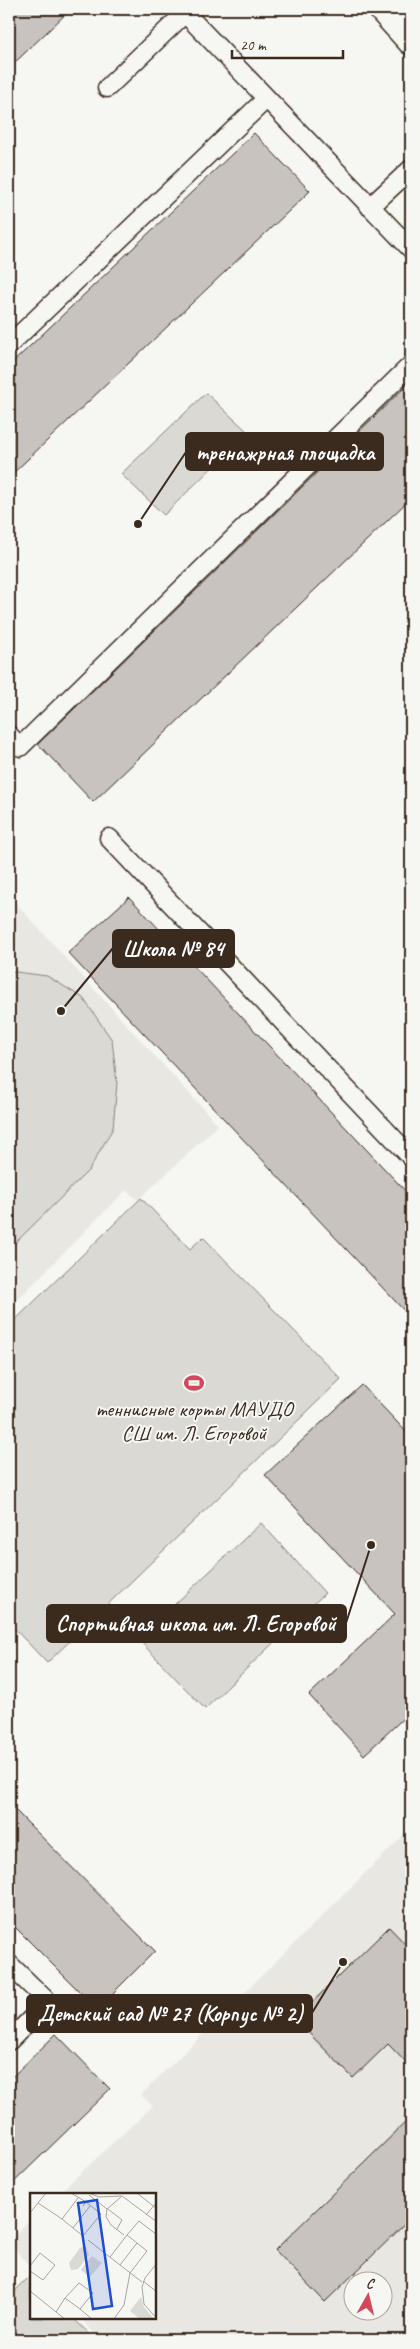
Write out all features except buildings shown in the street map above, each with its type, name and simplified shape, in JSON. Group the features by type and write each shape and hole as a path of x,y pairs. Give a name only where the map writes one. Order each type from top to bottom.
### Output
{"main road":[{"path":"383,9 411,40"}],"lane":[{"path":"107,88 182,11 411,249"},
{"path":"9,345 266,99"},
{"path":"370,207 411,169"},
{"path":"9,735 20,747 411,365"},
{"path":"109,838 411,1157"},
{"path":"9,1964 48,2002 9,2041"}],"shaded area":[{"path":"206,393 248,432 164,515 121,474"},
{"path":"9,896 218,1125 138,1200 126,1190 9,1308"},
{"path":"9,971 47,976 83,998 112,1040 117,1083 113,1128 89,1170 9,1249"},
{"path":"141,1198 190,1249 203,1237 341,1379 47,1663 9,1623 9,1326"},
{"path":"261,1523 325,1593 205,1709 138,1639"},
{"path":"411,1828 411,2340 101,2340 81,2319 156,2319 156,2193 59,2193 153,2106 141,2095"},
{"path":"30,2220 30,2266 9,2243 9,2240"},
{"path":"30,2276 30,2319 74,2319 96,2340 9,2340 9,2297"}],"place":[{"name":"тренажрная площадка","path":"138,524"},
{"name":"Школа № 84","path":"61,1011"},
{"name":"теннисные корты МАУДО СШ им. Л. Егоровой","path":"194,1383"},
{"name":"Спортивная школа им. Л. Егоровой","path":"371,1545"},
{"name":"Детский сад № 27 (Корпус № 2)","path":"343,1962"}]}
